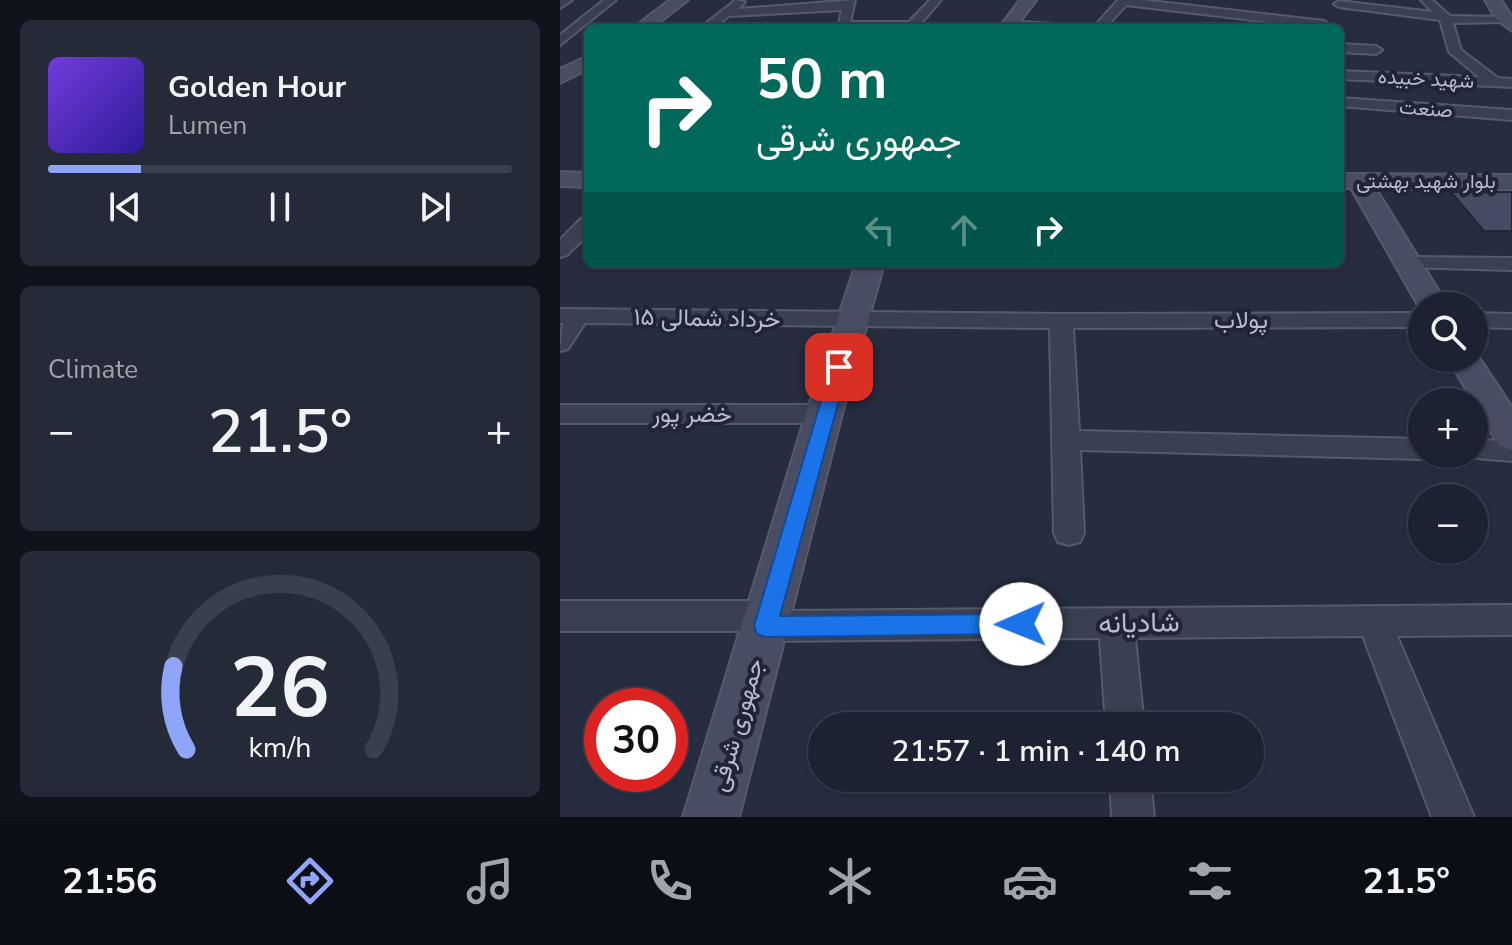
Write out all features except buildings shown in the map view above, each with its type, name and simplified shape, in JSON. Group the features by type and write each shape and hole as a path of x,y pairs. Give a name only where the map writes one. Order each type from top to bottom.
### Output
{"street":[{"path":"560,5 567,0"},
{"path":"560,41 611,0"},
{"path":"647,24 680,0"},
{"path":"711,24 742,0"},
{"path":"914,24 936,0"},
{"path":"1010,24 1028,0"},
{"path":"1211,10 1229,0"},
{"path":"1426,0 1445,19 1455,52 1494,82"},
{"path":"1493,0 1508,22"},
{"path":"1103,24 1124,1 1186,4 1309,24"},
{"path":"1324,24 1337,2 1445,19 1508,22"},
{"path":"725,13 848,3 844,24"},
{"path":"1466,12 1481,20"},
{"path":"1344,48 1376,50"},
{"path":"560,77 584,63"},
{"path":"1446,65 1473,66"},
{"name":"شهید خبیده","path":"1344,75 1512,83"},
{"name":"صنعت","path":"1344,102 1512,115"},
{"path":"560,168 584,169"},
{"name":"بلوار شهید بهشتی","path":"1346,177 1512,170"},
{"path":"1346,177 1408,263 1425,292"},
{"name":"بلوار شهید بهشتی","path":"1346,177 1512,182"},
{"path":"560,179 584,180"},
{"path":"560,251 584,227"},
{"path":"1408,263 1512,264"},
{"name":"جمهوری شرقی","path":"711,817 824,414 869,268"},
{"path":"560,344 569,316"},
{"name":"۱۵ خرداد شمالی","path":"569,316 1061,321"},
{"name":"پولاب","path":"1061,321 1408,320"},
{"path":"1488,320 1512,321"},
{"path":"1061,321 1069,533"},
{"path":"1474,372 1512,435"},
{"name":"خضر پور","path":"560,414 824,414"},
{"path":"1065,440 1408,449"},
{"path":"1488,450 1512,451"},
{"name":"شادیانه","path":"560,616 1116,623 1512,620"},
{"path":"1374,621 1453,817"},
{"path":"1116,623 1124,712"},
{"path":"1131,792 1133,817"}],"route":[{"path":"839,367 766,626 1021,624"}]}
